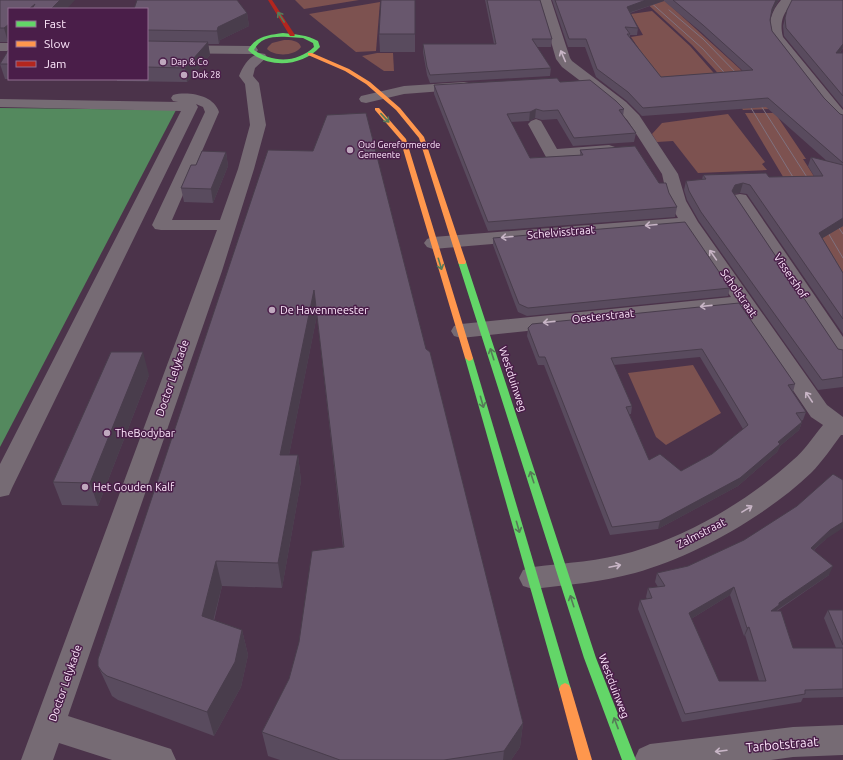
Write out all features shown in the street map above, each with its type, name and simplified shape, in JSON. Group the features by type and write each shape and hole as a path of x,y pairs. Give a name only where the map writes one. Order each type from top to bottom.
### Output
{"main road":[{"path":"270,0 292,34"},
{"path":"271,32 292,34 307,37 316,42 316,50 295,60 277,61 256,54 254,44 271,32"},
{"name":"Westduinweg","path":"310,54 348,70 382,95 412,124 422,138 590,658 629,760"},
{"path":"295,60 307,64"},
{"path":"364,97 395,128 403,140 461,331 585,760"}],"street":[{"name":"Scholstraat","path":"545,0 563,59 572,69 621,105 634,118 637,148 670,174 677,201 689,222 819,411 840,425"},
{"path":"786,0 780,9 775,22 777,38 827,102 843,119"},
{"path":"148,49 256,54"},
{"name":"Doctor Lelykade","path":"37,760 227,225 257,134 258,125 252,83 246,76 256,54"},
{"path":"252,83 277,61"},
{"path":"563,80 587,79"},
{"path":"364,97 404,90 476,86"},
{"path":"0,95 188,98 208,104 212,108 212,112 161,225 227,225"},
{"path":"0,103 191,107 0,488"},
{"path":"536,124 552,154 637,148"},
{"name":"Vissershof","path":"740,199 843,353"},
{"name":"Schelvisstraat","path":"434,243 689,222"},
{"name":"Oesterstraat","path":"461,331 745,302"},
{"name":"Zalmstraat","path":"533,578 594,571 635,562 692,540 750,507 803,466 840,425"},
{"path":"50,726 160,760"},
{"name":"Tarbotstraat","path":"655,759 793,742 843,740"}],"shaded area":[{"path":"295,0 359,0 304,9"},
{"path":"643,0 664,0 740,69 771,109 743,110 716,71 692,45"},
{"path":"380,2 376,51 356,52 309,14"},
{"path":"652,11 690,46 720,80 664,86 631,37 643,35 631,14"},
{"path":"284,40 296,42 301,47 290,54 275,53 267,49 272,43"},
{"path":"377,53 393,53 394,71 384,71 362,56"},
{"path":"0,108 176,110 0,447"},
{"path":"745,113 775,113 806,159 803,159 843,222 843,277"},
{"path":"728,114 765,162 762,164 767,170 698,173 673,141 657,142 652,134 662,123"},
{"path":"693,365 721,413 666,445 656,437 628,373"}],"building":[{"path":"0,0 60,0 52,8 33,8 35,4 30,8 8,8 8,25 4,28 0,28"},
{"path":"137,0 237,0 247,13 218,27 217,31 148,30 148,8 134,8"},
{"path":"381,0 415,0 415,34 379,34"},
{"path":"487,0 540,0 552,39 532,39 551,68 430,75 423,44 496,44"},
{"path":"555,0 646,0 627,7 638,28 625,27 630,34 627,34 661,77 753,70 673,0 776,0 772,9 770,20 772,31 824,98 840,114 843,115 843,163 768,98 643,108 628,92 597,69 586,39 569,39"},
{"path":"792,0 843,0 843,44 836,53 843,53 843,96 786,28 785,18"},
{"path":"148,41 208,42 185,68 148,67"},
{"path":"8,51 8,64 0,64"},
{"path":"557,78 560,82 590,80 624,109 619,110 636,133 574,138 558,110 543,111 536,109 530,112 507,114 530,158 583,155 580,150 635,146 659,183 666,183 669,193 677,207 488,222 434,85"},
{"path":"366,113 426,349 430,352 523,723 504,751 444,760 340,760 262,732 289,679 299,642 312,551 344,547 314,290 280,455 298,455 278,563 216,561 202,616 242,630 235,662 207,712 107,676 98,666 98,659 268,150 313,151 327,115"},
{"path":"202,151 226,152 211,189 181,188 191,165 196,165"},
{"path":"811,157 843,165 843,218 819,233 843,273 843,319 750,185 743,183 735,185 732,191 838,349 843,350 843,377 822,380 701,212 689,191 686,181 706,179 703,175 766,173 769,177 823,176"},
{"path":"685,222 730,288 528,308 519,304 493,238"},
{"path":"739,303 795,384 788,385 806,412 796,413 802,422 778,442 780,444 740,478 660,521 612,527 545,357 539,357 528,328 532,324","holes":["702,349 748,425 712,454 681,471 660,454 649,460 626,407 632,406 611,358"]},
{"path":"111,352 143,352 90,483 53,482"},
{"path":"833,474 843,480 843,522 830,530 811,548 833,566 779,603 779,605 771,611 781,611 793,648 843,648 843,689 805,690 805,694 685,714 640,600 652,598 648,588 665,586 657,573 688,566 744,540 797,506","holes":["734,587 747,628 749,627 766,681 719,681 689,613"]},
{"path":"828,610 843,610 843,645"}],"tram line":[{"path":"648,0 703,49 732,81"},
{"path":"669,10 703,39 743,80"},
{"path":"745,98 799,187"},
{"path":"756,98 812,185"},
{"path":"833,219 843,234"},
{"path":"824,226 843,258"}],"traffic: fast":[{"path":"283,35 308,38 316,42 317,47 311,53 303,57 285,61 266,59 251,50 256,42 264,38 283,35"},
{"path":"462,262 590,658 629,760"},
{"path":"469,358 565,689"}],"traffic: slow":[{"path":"310,54 347,70 368,83 398,109 422,138 462,262"},
{"path":"377,109 403,139 469,358"},
{"path":"565,689 585,760"}],"traffic: jam":[{"path":"270,0 292,35"}],"place":[{"name":"Dap & Co","path":"163,62"},
{"name":"Dok 28","path":"184,75"},
{"name":"Oud Gereformeerde Gemeente","path":"350,150"},
{"name":"De Havenmeester","path":"272,310"},
{"name":"TheBodybar","path":"107,433"},
{"name":"Het Gouden Kalf","path":"85,487"}]}
